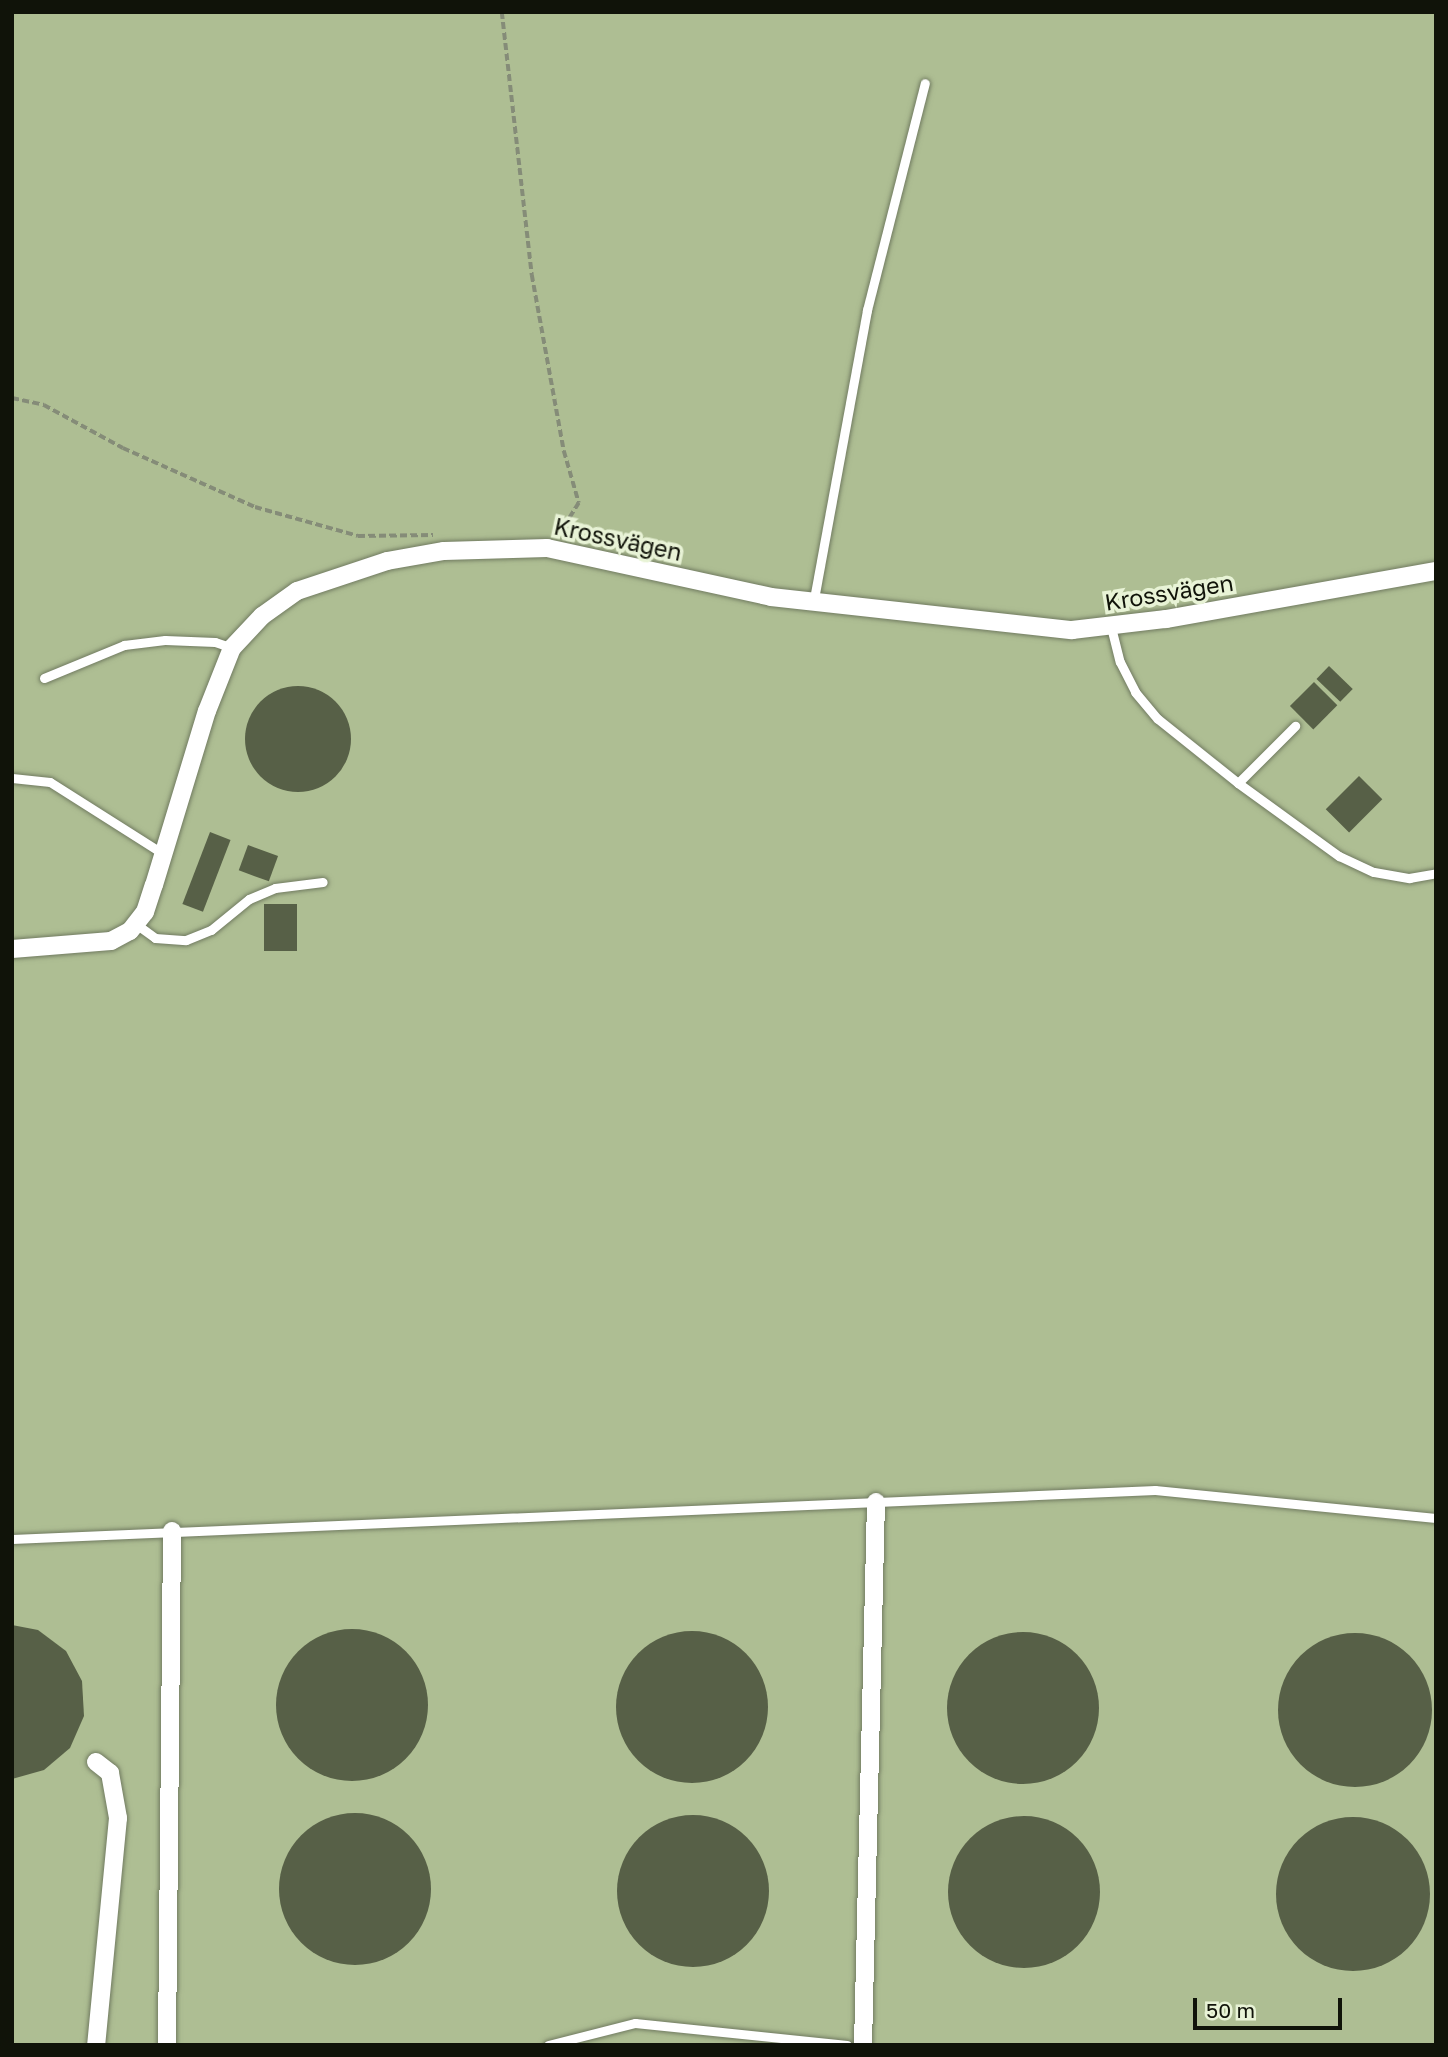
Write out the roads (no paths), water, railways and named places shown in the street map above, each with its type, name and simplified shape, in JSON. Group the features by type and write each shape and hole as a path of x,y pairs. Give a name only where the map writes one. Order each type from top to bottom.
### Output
{"street":[{"name":"Krossvägen","path":"136,925 145,912 207,711 232,648 262,616 297,591 387,561 444,551 547,548 771,597 814,599 1072,630 1111,626 1436,571"},
{"path":"12,949 111,941 136,925"},
{"path":"863,2045 876,1502"},
{"path":"167,2045 172,1531"},
{"path":"96,1762 110,1773 118,1818 96,2045"}],"lane":[{"path":"814,599 867,310 925,83"},
{"path":"1111,626 1120,662 1135,692 1158,719 1238,783 1339,856 1398,876 1436,873"},
{"path":"44,678 124,645 165,640 215,642 232,648"},
{"path":"1238,783 1295,726"},
{"path":"12,778 50,782 162,853"},
{"path":"136,925 155,938 186,940 211,930 249,899 267,891 323,882"},
{"path":"12,1539 1155,1490 1436,1518"},
{"path":"548,2045 635,2023 847,2045"}]}
